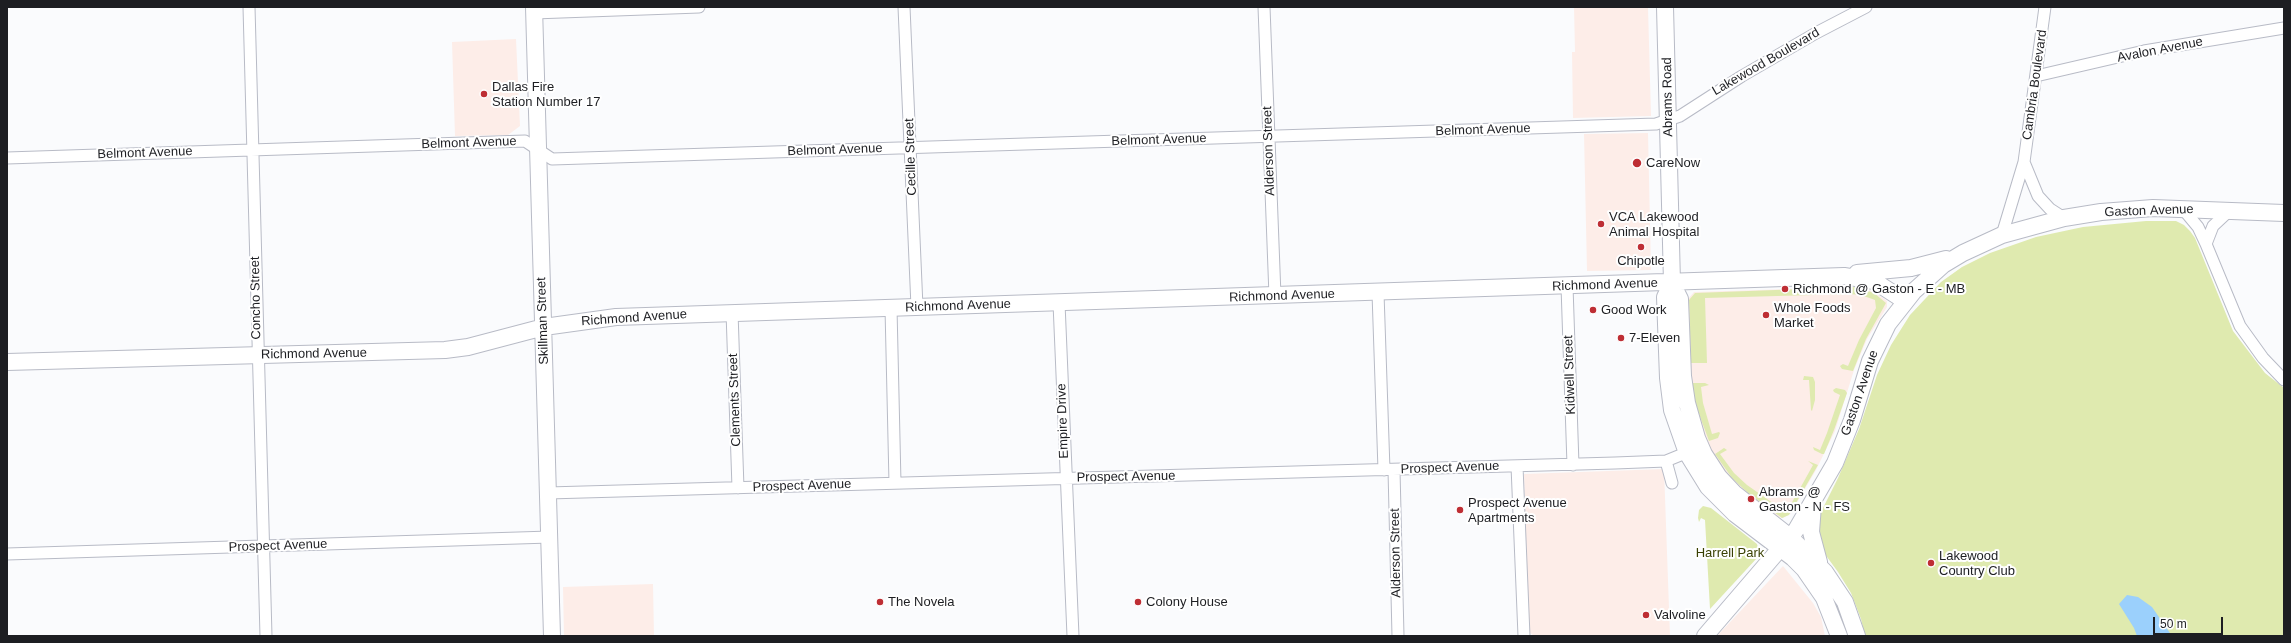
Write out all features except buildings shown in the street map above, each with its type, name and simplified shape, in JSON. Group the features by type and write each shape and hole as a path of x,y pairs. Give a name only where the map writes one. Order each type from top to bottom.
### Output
{"street":[{"name":"Concho Street","path":"249,7 266,636"},
{"path":"534,10 699,7"},
{"name":"Cecille Street","path":"904,7 917,307"},
{"name":"Alderson Street","path":"1264,7 1275,296"},
{"name":"Abrams Road","path":"1665,7 1672,283 1665,297 1670,396 1676,424 1694,450 1696,470 1718,498 1820,566 1845,602 1857,636"},
{"name":"Lakewood Boulevard","path":"1668,121 1816,33 1866,7"},
{"name":"Cambria Boulevard","path":"2002,235 2024,162 2045,7"},
{"name":"Skillman Street","path":"534,10 552,636"},
{"name":"Avalon Avenue","path":"2036,76 2144,51 2284,28"},
{"name":"Belmont Avenue","path":"7,158 524,141 552,159 1580,128 1656,124 1668,121"},
{"path":"2024,162 2038,196 2050,209 2064,218"},
{"name":"Gaston Avenue","path":"1705,636 1786,542 1813,504 1838,455 1877,345 1888,324 1905,301 1929,277 1963,253 2002,235 2064,218 2126,209 2183,209 2284,213"},
{"path":"2183,209 2198,226 2240,326 2263,358 2284,380"},
{"path":"2206,244 2213,226 2229,211"},
{"path":"1844,276 1862,272 1925,265 1963,253"},
{"name":"Richmond Avenue","path":"7,362 258,356 452,349 483,344 544,327 616,317 732,312 1378,293 1844,276 1861,277 1874,281 1905,301"},
{"name":"Kidwell Street","path":"1567,286 1573,465"},
{"name":"Alderson Street","path":"1378,293 1398,636"},
{"name":"Empire Drive","path":"1059,303 1065,478 1073,636"},
{"path":"891,308 895,483"},
{"name":"Clements Street","path":"732,312 738,488"},
{"name":"Prospect Avenue","path":"548,493 1573,465 1666,461 1694,450"},
{"path":"1666,461 1672,483"},
{"path":"1517,466 1524,636"},
{"path":"1813,504 1811,532 1820,566"},
{"name":"Prospect Avenue","path":"7,554 550,537"},
{"name":"Abrams Road","path":"1786,542 1815,583 1831,611 1839,636"}],"shaded area":[{"path":"1574,7 1648,7 1651,116 1573,118 1572,52 1575,52"},
{"path":"516,39 520,126 508,135 455,136 452,42"},
{"path":"1648,133 1651,270 1587,271 1584,134"},
{"path":"1856,287 1873,291 1887,301 1887,307 1867,339 1854,370 1835,431 1816,470 1791,513 1783,518 1778,517 1745,493 1731,479 1713,454 1706,439 1694,405 1690,383 1688,299 1694,292"},
{"path":"1664,469 1670,636 1534,636 1529,632 1524,474"},
{"path":"1783,566 1813,603 1821,617 1825,636 1717,636"},
{"path":"653,584 654,636 564,636 563,587"}],"green space":[{"path":"2146,221 2176,221 2184,225 2190,231 2195,238 2233,331 2265,373 2284,388 2284,636 1865,636 1861,619 1851,593 1819,546 1818,518 1838,478 1859,429 1877,375 1891,345 1910,315 1941,282 1962,267 1990,253 2036,237 2083,227"},
{"path":"1856,287 1874,293 1886,303 1866,339 1853,371 1842,369 1840,366 1843,364 1848,366 1859,340 1876,308 1875,300 1861,295 1850,294 1705,298 1707,363 1691,363 1689,300 1695,293"},
{"path":"1804,376 1813,377 1815,382 1815,400 1812,411 1809,380 1803,380"},
{"path":"1692,383 1705,383 1709,385 1701,387 1703,403 1712,434 1719,432 1718,438 1709,441 1695,403"},
{"path":"1836,388 1845,390 1847,393 1834,430 1824,454 1822,454 1814,450 1813,447 1820,450 1827,433 1840,395 1834,392 1833,390"},
{"path":"1724,448 1727,450 1720,454 1734,473 1747,485 1780,508 1785,502 1791,504 1813,465 1808,461 1818,465 1789,515 1782,518 1748,493 1732,478 1715,454"},
{"name":"Harrell Park","path":"1703,506 1711,508 1757,544 1759,551 1757,558 1710,609 1705,520 1701,518 1699,522 1698,518 1699,510"}],"water":[{"path":"2127,595 2138,597 2152,607 2172,636 2137,636 2134,628 2119,604"}],"place":[{"name":"Dallas Fire Station Number 17","path":"484,94"},
{"name":"CareNow","path":"1637,163"},
{"name":"VCA Lakewood Animal Hospital","path":"1601,224"},
{"name":"Chipotle","path":"1641,247"},
{"name":"Richmond @ Gaston - E - MB","path":"1785,289"},
{"name":"Good Work","path":"1593,310"},
{"name":"Whole Foods Market","path":"1766,315"},
{"name":"7-Eleven","path":"1621,338"},
{"name":"Abrams @ Gaston - N - FS","path":"1751,499"},
{"name":"Prospect Avenue Apartments","path":"1460,510"},
{"name":"Lakewood Country Club","path":"1931,563"},
{"name":"The Novela","path":"880,602"},
{"name":"Colony House","path":"1138,602"},
{"name":"Valvoline","path":"1646,615"}]}
